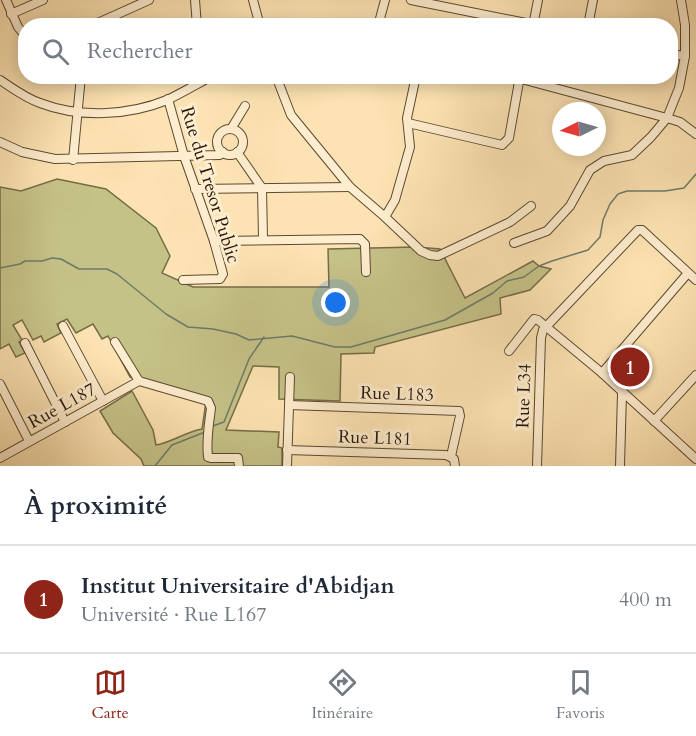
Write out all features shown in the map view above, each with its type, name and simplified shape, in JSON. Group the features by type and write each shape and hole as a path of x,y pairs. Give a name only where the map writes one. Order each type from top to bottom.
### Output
{"street":[{"path":"6,0 18,23"},
{"path":"12,14 43,0"},
{"path":"110,18 149,0"},
{"path":"195,0 196,18"},
{"path":"253,0 258,18"},
{"path":"380,18 385,0"},
{"path":"411,0 439,3 505,18"},
{"path":"537,18 538,0"},
{"path":"590,18 593,0"},
{"path":"514,243 547,231 570,206 590,170 604,161 632,155 667,118 679,88 685,56 685,25 681,0"},
{"path":"678,55 685,56"},
{"path":"0,80 38,103 76,112 136,109 168,99 194,84"},
{"path":"73,159 80,84"},
{"path":"279,84 291,115 350,188 421,251 438,256 510,222 531,206"},
{"path":"385,217 395,200 410,147 408,123 415,84"},
{"path":"408,123 502,145 509,138 519,84"},
{"path":"545,84 680,122 696,134"},
{"name":"Rue du Tresor Public","path":"168,99 184,156 214,241 222,277 220,279 183,280"},
{"path":"231,129 245,106"},
{"path":"231,129 241,136 242,145 237,152 230,154 223,152 217,146 218,137 223,130 231,129"},
{"path":"0,142 39,156 73,159 220,155 223,152"},
{"path":"237,152 262,188 263,239"},
{"path":"195,189 350,188"},
{"path":"546,328 638,230 642,230 696,280"},
{"path":"214,241 360,239 365,244 366,272"},
{"path":"602,373 688,273"},
{"path":"509,351 534,319 538,320 602,373 696,459"},
{"path":"63,326 104,401"},
{"name":"Rue L34","path":"537,466 541,338 546,328"},
{"path":"115,342 139,381 208,402 212,408 206,435 208,456 238,458 239,466"},
{"path":"25,343 65,422"},
{"path":"654,421 696,375"},
{"path":"287,466 290,377"},
{"name":"Rue L187","path":"0,458 139,381"},
{"path":"0,384 30,441"},
{"path":"620,466 622,393"},
{"name":"Rue L183","path":"289,405 459,411 460,416 451,456"},
{"name":"Rue L181","path":"287,450 451,456"},
{"path":"451,456 455,466"}],"shaded area":[{"path":"57,179 106,189 156,228 170,256 162,273 193,287 329,287 328,249 416,247 440,249 465,298 533,261 539,266 551,269 530,290 500,298 501,314 375,347 374,353 341,354 340,401 279,399 279,367 253,366 226,430 279,432 278,447 282,448 282,466 144,466 141,459 113,433 100,411 132,391 153,430 156,445 202,429 206,402 130,377 108,336 102,339 93,324 76,333 67,319 57,324 61,333 44,342 41,336 33,340 22,320 13,325 22,340 19,342 25,353 16,357 9,344 0,349 0,187 21,191"}],"waterway":[{"path":"0,268 25,261 42,261 52,258 61,259 79,269 107,269 117,274 166,314 188,327 213,329 236,334 249,340 292,336 335,347 351,347 445,320 493,293 507,281 524,277 539,266 552,261 588,250 600,237 603,220 610,204 618,194 627,191 665,191 684,188 696,174"},
{"path":"210,427 224,422 249,359 264,337"},
{"path":"155,466 172,445 205,432"}],"place":[{"name":"Institut Universitaire d'Abidjan","path":"630,367"}]}
